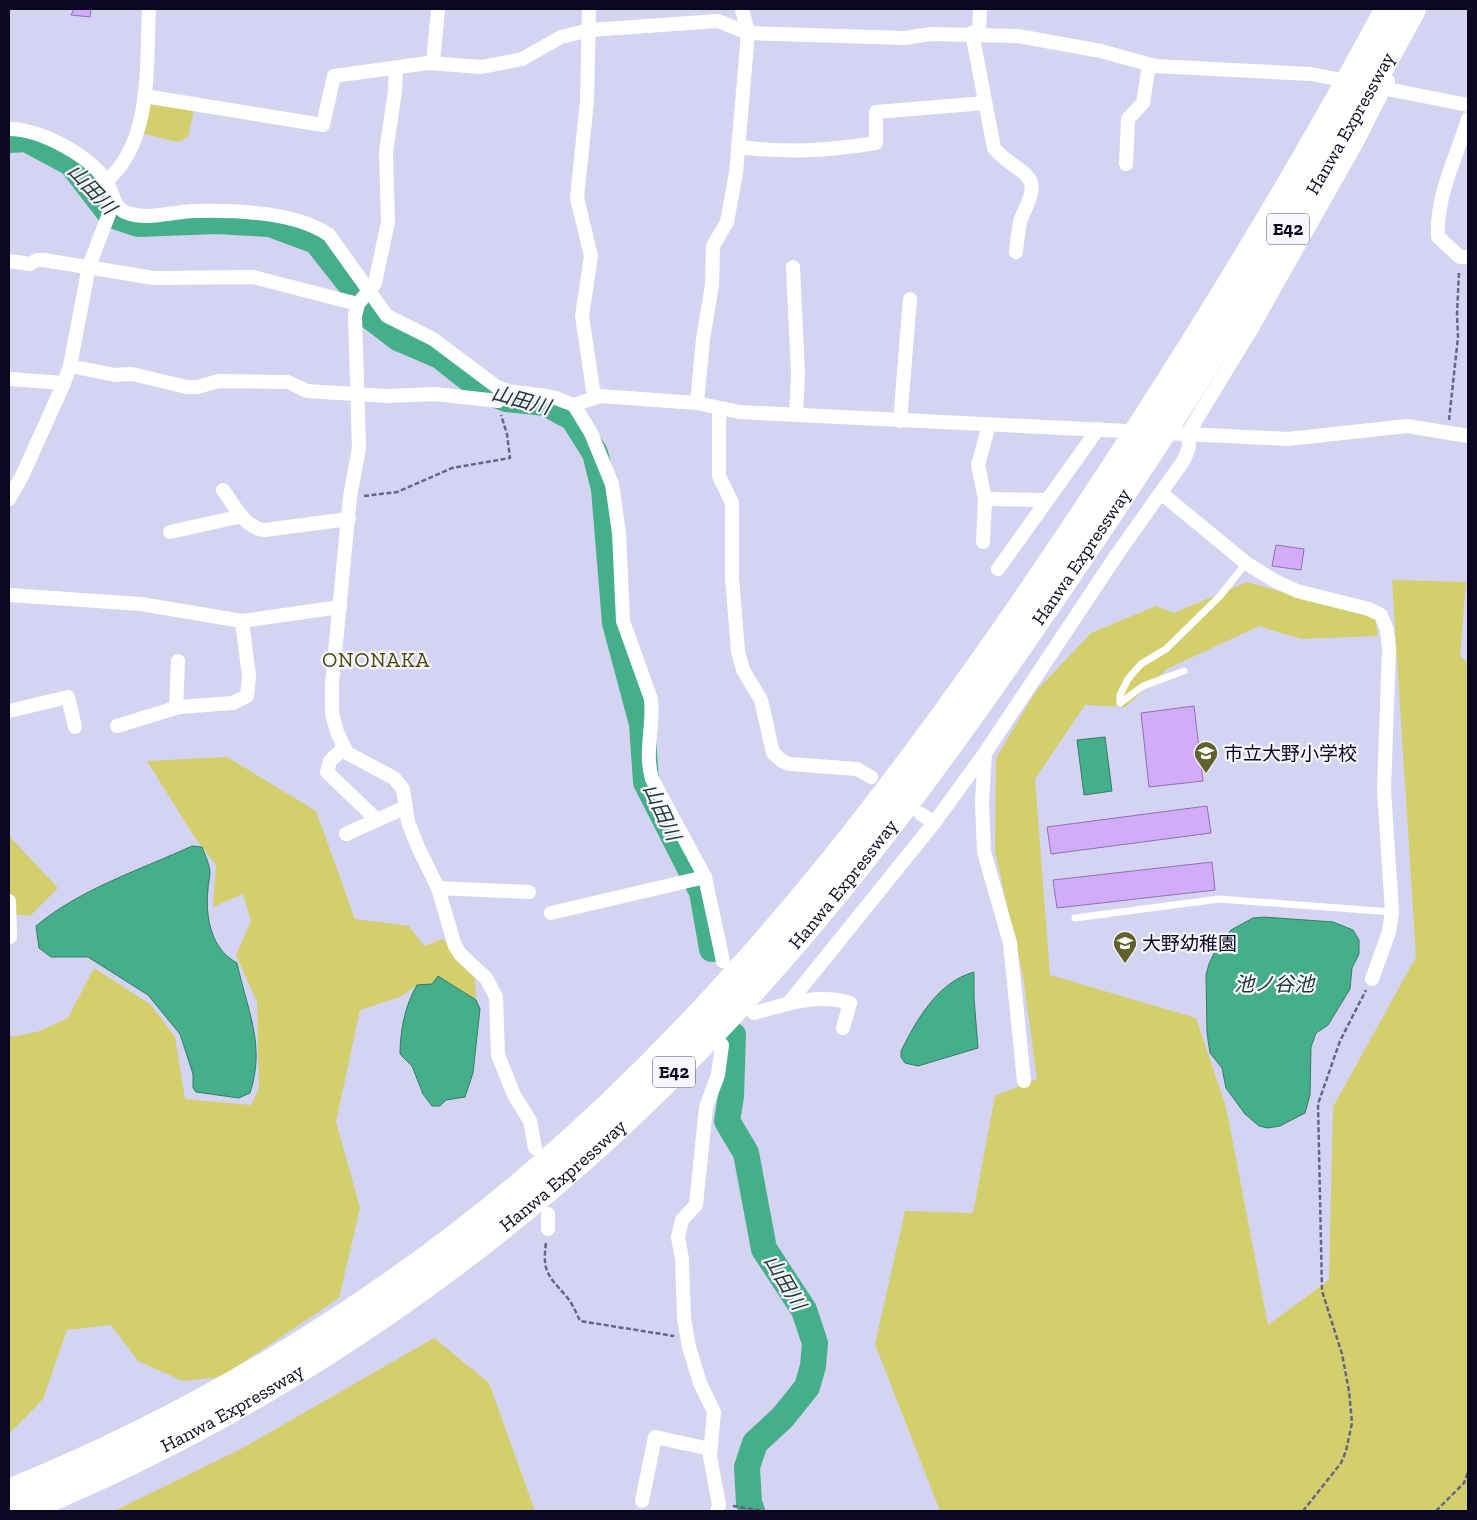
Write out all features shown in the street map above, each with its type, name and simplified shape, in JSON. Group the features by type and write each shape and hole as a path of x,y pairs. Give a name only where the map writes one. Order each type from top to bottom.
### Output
{"highway":[{"name":"Hanwa Expressway","path":"21,1511 103,1475 175,1440 306,1366 372,1323 487,1240 602,1143 717,1029 768,972 876,842 1040,617 1143,443 1232,281 1307,155 1388,9"},
{"name":"Hanwa Expressway","path":"9,1492 101,1452 167,1419 297,1345 422,1262 532,1175 588,1125 694,1020 745,965 860,828 1143,443 1326,166 1413,9"}],"street":[{"path":"106,181 115,173 138,133 144,96 149,9"},
{"path":"432,64 438,9"},
{"path":"589,9 587,101 577,198 591,256 582,316 594,397"},
{"path":"697,403 703,339 712,285 713,246 727,222 738,146 748,33 742,9"},
{"path":"980,9 975,33 985,103 994,148 1000,156 1027,176 1031,183 1031,196 1017,236 1016,252"},
{"path":"788,1004 934,824 1187,454 1188,433 1252,328 1357,142 1425,9"},
{"path":"144,96 324,126 334,76 432,64 482,67 522,59 561,37 590,30 718,21 748,33 905,38 930,34 975,33 1018,36 1101,51 1149,65 1311,74 1385,87 1468,105"},
{"path":"1126,164 1128,119 1143,103 1149,65"},
{"path":"396,68 395,91 386,152 388,222 375,283 358,304 355,316 359,448 350,497 332,684 332,713 336,732 347,754 394,778 403,789 418,847 438,888 458,951 486,978 496,997 498,1055 514,1095 530,1121 535,1148"},
{"path":"738,146 772,151 823,151 876,143 876,112 985,103"},
{"path":"1464,257 1438,237 1437,216 1448,171 1468,119"},
{"path":"9,129 18,129 53,139 98,170 106,181 114,201 123,211 141,217 194,211 258,214 299,220 316,225 329,235 387,316 433,339 490,383 500,395"},
{"path":"9,499 22,476 70,366 88,266 114,201"},
{"path":"9,261 30,264 37,260 44,260 154,278 253,276 358,304"},
{"path":"794,267 798,351 796,415"},
{"path":"900,421 910,298"},
{"path":"70,366 114,375 132,374 187,387 197,387 219,381 288,382 306,391 357,395 435,394 553,397 574,405 591,433 612,484 618,533 623,621 651,699 653,712 648,754 652,779 705,877 723,961"},
{"path":"9,379 64,383"},
{"path":"574,405 594,397 697,403 719,409 796,415 1288,439 1407,426 1468,436"},
{"path":"719,409 719,476 732,503 732,578 735,635 743,670 761,700 773,752 782,761 790,764 849,768 864,772 871,777"},
{"path":"983,542 985,498 978,465 989,425"},
{"path":"998,569 1098,429"},
{"path":"223,490 249,525 265,530 349,519"},
{"path":"1161,493 1246,563 1284,586 1318,597 1369,609 1382,616 1385,622 1388,649 1384,790 1392,912 1389,932 1372,979"},
{"path":"985,498 1047,500"},
{"path":"170,532 242,516"},
{"path":"9,595 168,607 242,621 340,608"},
{"path":"117,726 176,708 233,703 247,696 249,676 242,621"},
{"path":"176,708 178,660"},
{"path":"9,711 68,697 76,727"},
{"path":"344,748 330,760 327,772 377,820"},
{"path":"985,752 982,802 984,852 1010,943 1024,1081"},
{"path":"346,834 406,806"},
{"path":"921,814 934,824"},
{"path":"551,913 705,877"},
{"path":"438,888 529,892"},
{"path":"9,901 10,937"},
{"path":"754,1013 788,1004 826,998 850,1003 843,1028"},
{"path":"718,1508 710,1449 714,1412 700,1383 684,1318 678,1228 682,1220 696,1205 706,1107 718,1075 722,1045"},
{"path":"548,1214 548,1229"},
{"path":"642,1501 655,1437 710,1449"}],"lane":[{"path":"1184,671 1143,686 1120,703 1120,695 1128,679 1141,664 1166,649 1220,596 1246,563"},
{"path":"1075,918 1219,899 1392,912"}],"path":[{"path":"1448,432 1458,337 1457,314 1464,257"},
{"path":"350,497 397,492 452,468 510,458 507,434 499,411 500,395"},
{"path":"1303,1511 1341,1463 1352,1423 1349,1390 1342,1354 1322,1291 1318,1104 1340,1041 1372,979"},
{"path":"548,1229 545,1269 548,1276 568,1298 580,1320 688,1338"},
{"path":"1436,1511 1464,1483 1468,1472"},
{"path":"718,1508 764,1511"}],"shaded area":[{"path":"153,99 194,109 188,137 177,142 142,133"},
{"path":"1392,580 1466,582 1460,656 1468,663 1468,1511 940,1511 875,1344 905,1211 973,1213 995,1096 1037,1079 1023,976 995,852 996,758 1036,691 1091,633 1156,606 1174,613 1247,582 1375,618 1378,636 1301,639 1259,626 1167,669 1125,707 1085,705 1035,779 1050,975 1196,1018 1226,1107 1268,1325 1329,1280 1333,1107 1416,957"},
{"path":"227,757 316,811 355,919 409,926 424,946 443,939 475,979 476,1000 438,976 432,984 417,985 402,996 360,1010 336,1122 360,1208 339,1298 221,1377 183,1381 138,1361 111,1325 67,1330 43,1399 9,1434 9,1027 11,1037 40,1031 68,1018 94,968 150,1004 175,1037 185,1099 251,1105 259,1088 257,1002 236,955 251,921 243,894 213,907 216,865 195,838 147,761"},
{"path":"9,836 58,888 30,916 9,914"},
{"path":"434,1338 489,1383 535,1511 114,1511 241,1449"}],"water":[{"path":"1105,737 1112,791 1084,795 1077,740"},
{"path":"192,846 202,847 207,860 210,873 207,900 209,921 221,949 237,963 256,1043 254,1076 250,1093 239,1098 196,1092 193,1088 193,1074 180,1034 148,995 88,957 51,957 39,948 36,926 53,913 111,881"},
{"name":"池ノ谷池","path":"1264,917 1333,922 1353,930 1359,940 1359,954 1352,968 1350,989 1328,1025 1316,1033 1311,1047 1310,1095 1305,1113 1280,1126 1268,1128 1259,1126 1245,1114 1226,1088 1222,1068 1210,1053 1207,1033 1206,975 1217,947 1231,930 1253,918"},
{"path":"974,972 978,1048 918,1066 905,1063 901,1057 901,1051 930,1003 950,984"},
{"path":"438,976 476,1000 480,1009 473,1073 465,1097 446,1100 440,1106 432,1106 423,1094 412,1066 400,1054 400,1045 406,1010 417,985 432,984"}],"building":[{"path":"74,9 91,9 90,17 71,15"},
{"path":"1276,545 1304,549 1301,570 1272,566"},
{"path":"1194,706 1203,781 1149,787 1141,713"},
{"path":"1207,806 1211,833 1051,854 1047,827"},
{"path":"1212,862 1215,890 1057,908 1053,880"}],"waterway":[{"name":"山田川","path":"9,140 26,139 71,163 111,215 138,224 216,221 270,224 316,241 353,288 368,315 398,338 440,356 483,390 506,399 545,403 573,418 595,453 604,489 615,623 642,724 646,782 702,892 712,949"},
{"name":"山田川","path":"733,1035 731,1096 727,1121 746,1153 764,1249 804,1310 815,1343 813,1366 807,1387 783,1417 755,1443 747,1467 749,1503 752,1511"}],"place":[{"name":"市立大野小学校","path":"1206,774"},
{"name":"大野幼稚園","path":"1125,964"}],"district":[{"name":"ONONAKA","path":"376,660"}]}
